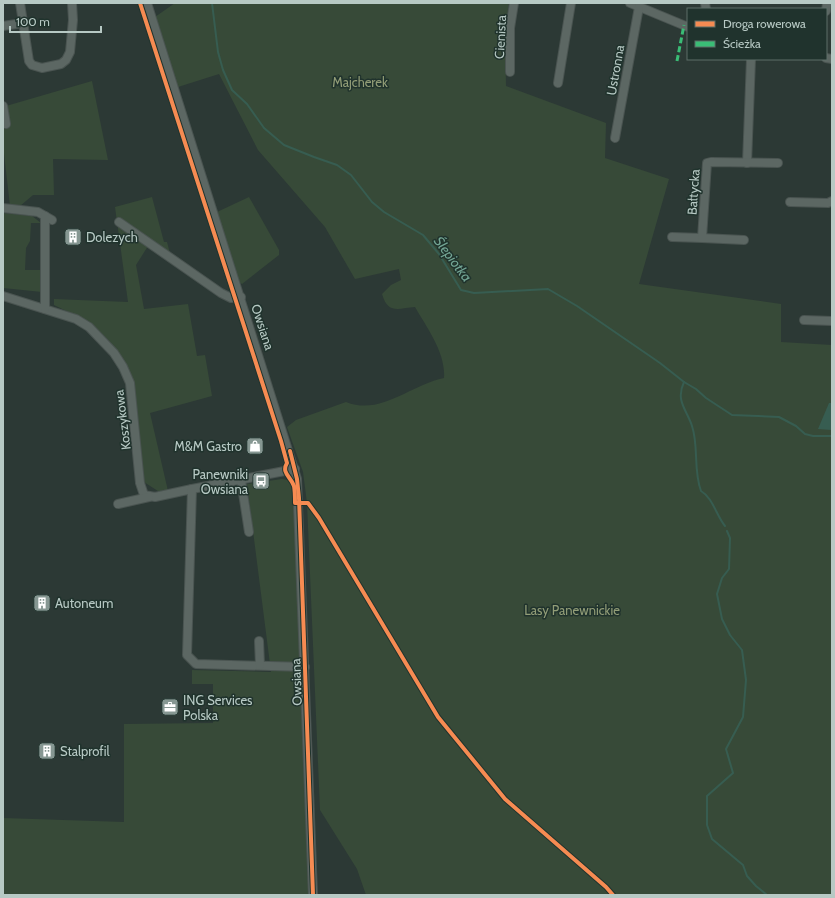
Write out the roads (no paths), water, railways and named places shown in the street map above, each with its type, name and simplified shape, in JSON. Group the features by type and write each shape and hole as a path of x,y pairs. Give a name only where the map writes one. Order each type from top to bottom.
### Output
{"street":[{"path":"20,3 29,61 32,65 42,68 60,64 66,60 70,52 73,20 72,3"},
{"name":"Owsiana","path":"147,3 295,469 299,498 313,895"},
{"name":"Cienista","path":"510,72 510,28 514,3"},
{"path":"558,82 571,3"},
{"path":"630,3 687,27"},
{"name":"Ustronna","path":"615,138 639,7"},
{"path":"3,26 23,23"},
{"path":"747,163 751,60"},
{"path":"3,106 7,124"},
{"name":"Bałtycka","path":"702,238 707,163 778,163"},
{"path":"790,202 828,203 832,200"},
{"path":"3,208 30,210 49,218 45,308"},
{"path":"119,222 221,293 231,298 241,297"},
{"path":"672,237 744,240"},
{"name":"Koszykowa","path":"3,296 66,315 89,328 114,353 123,367 130,383 133,399 140,483 146,496"},
{"path":"804,320 832,321"},
{"path":"118,504 146,496 192,489 295,469"},
{"path":"241,480 249,532"},
{"name":"Owsiana","path":"192,489 187,655 196,664 305,666"},
{"path":"259,641 260,665"}],"waterway":[{"name":"Ślepiotka","path":"212,3 218,52 223,70 232,90 247,104 264,128 284,145 337,165 351,175 372,202 384,212 423,235 439,254 461,290 474,293 548,289 577,306 732,415 779,417 796,426 805,434 813,436 832,436"},
{"path":"684,382 681,400 690,420 694,434 697,475 701,491 709,498 725,526"},
{"path":"727,531 730,538 729,569 722,578 717,594 722,619 730,635 742,650 746,680 743,717 726,749 733,773 707,796 707,825 712,839 743,865 747,876 767,895"}],"place":[{"name":"Dolezych","path":"73,237"},
{"name":"M&M Gastro","path":"255,446"},
{"name":"Panewniki Owsiana","path":"261,481"},
{"name":"Autoneum","path":"42,603"},
{"name":"ING Services Polska","path":"170,707"},
{"name":"Stalprofil","path":"47,751"}],"park label":[{"name":"Majcherek","path":"360,82"},
{"name":"Lasy Panewnickie","path":"572,610"}]}
